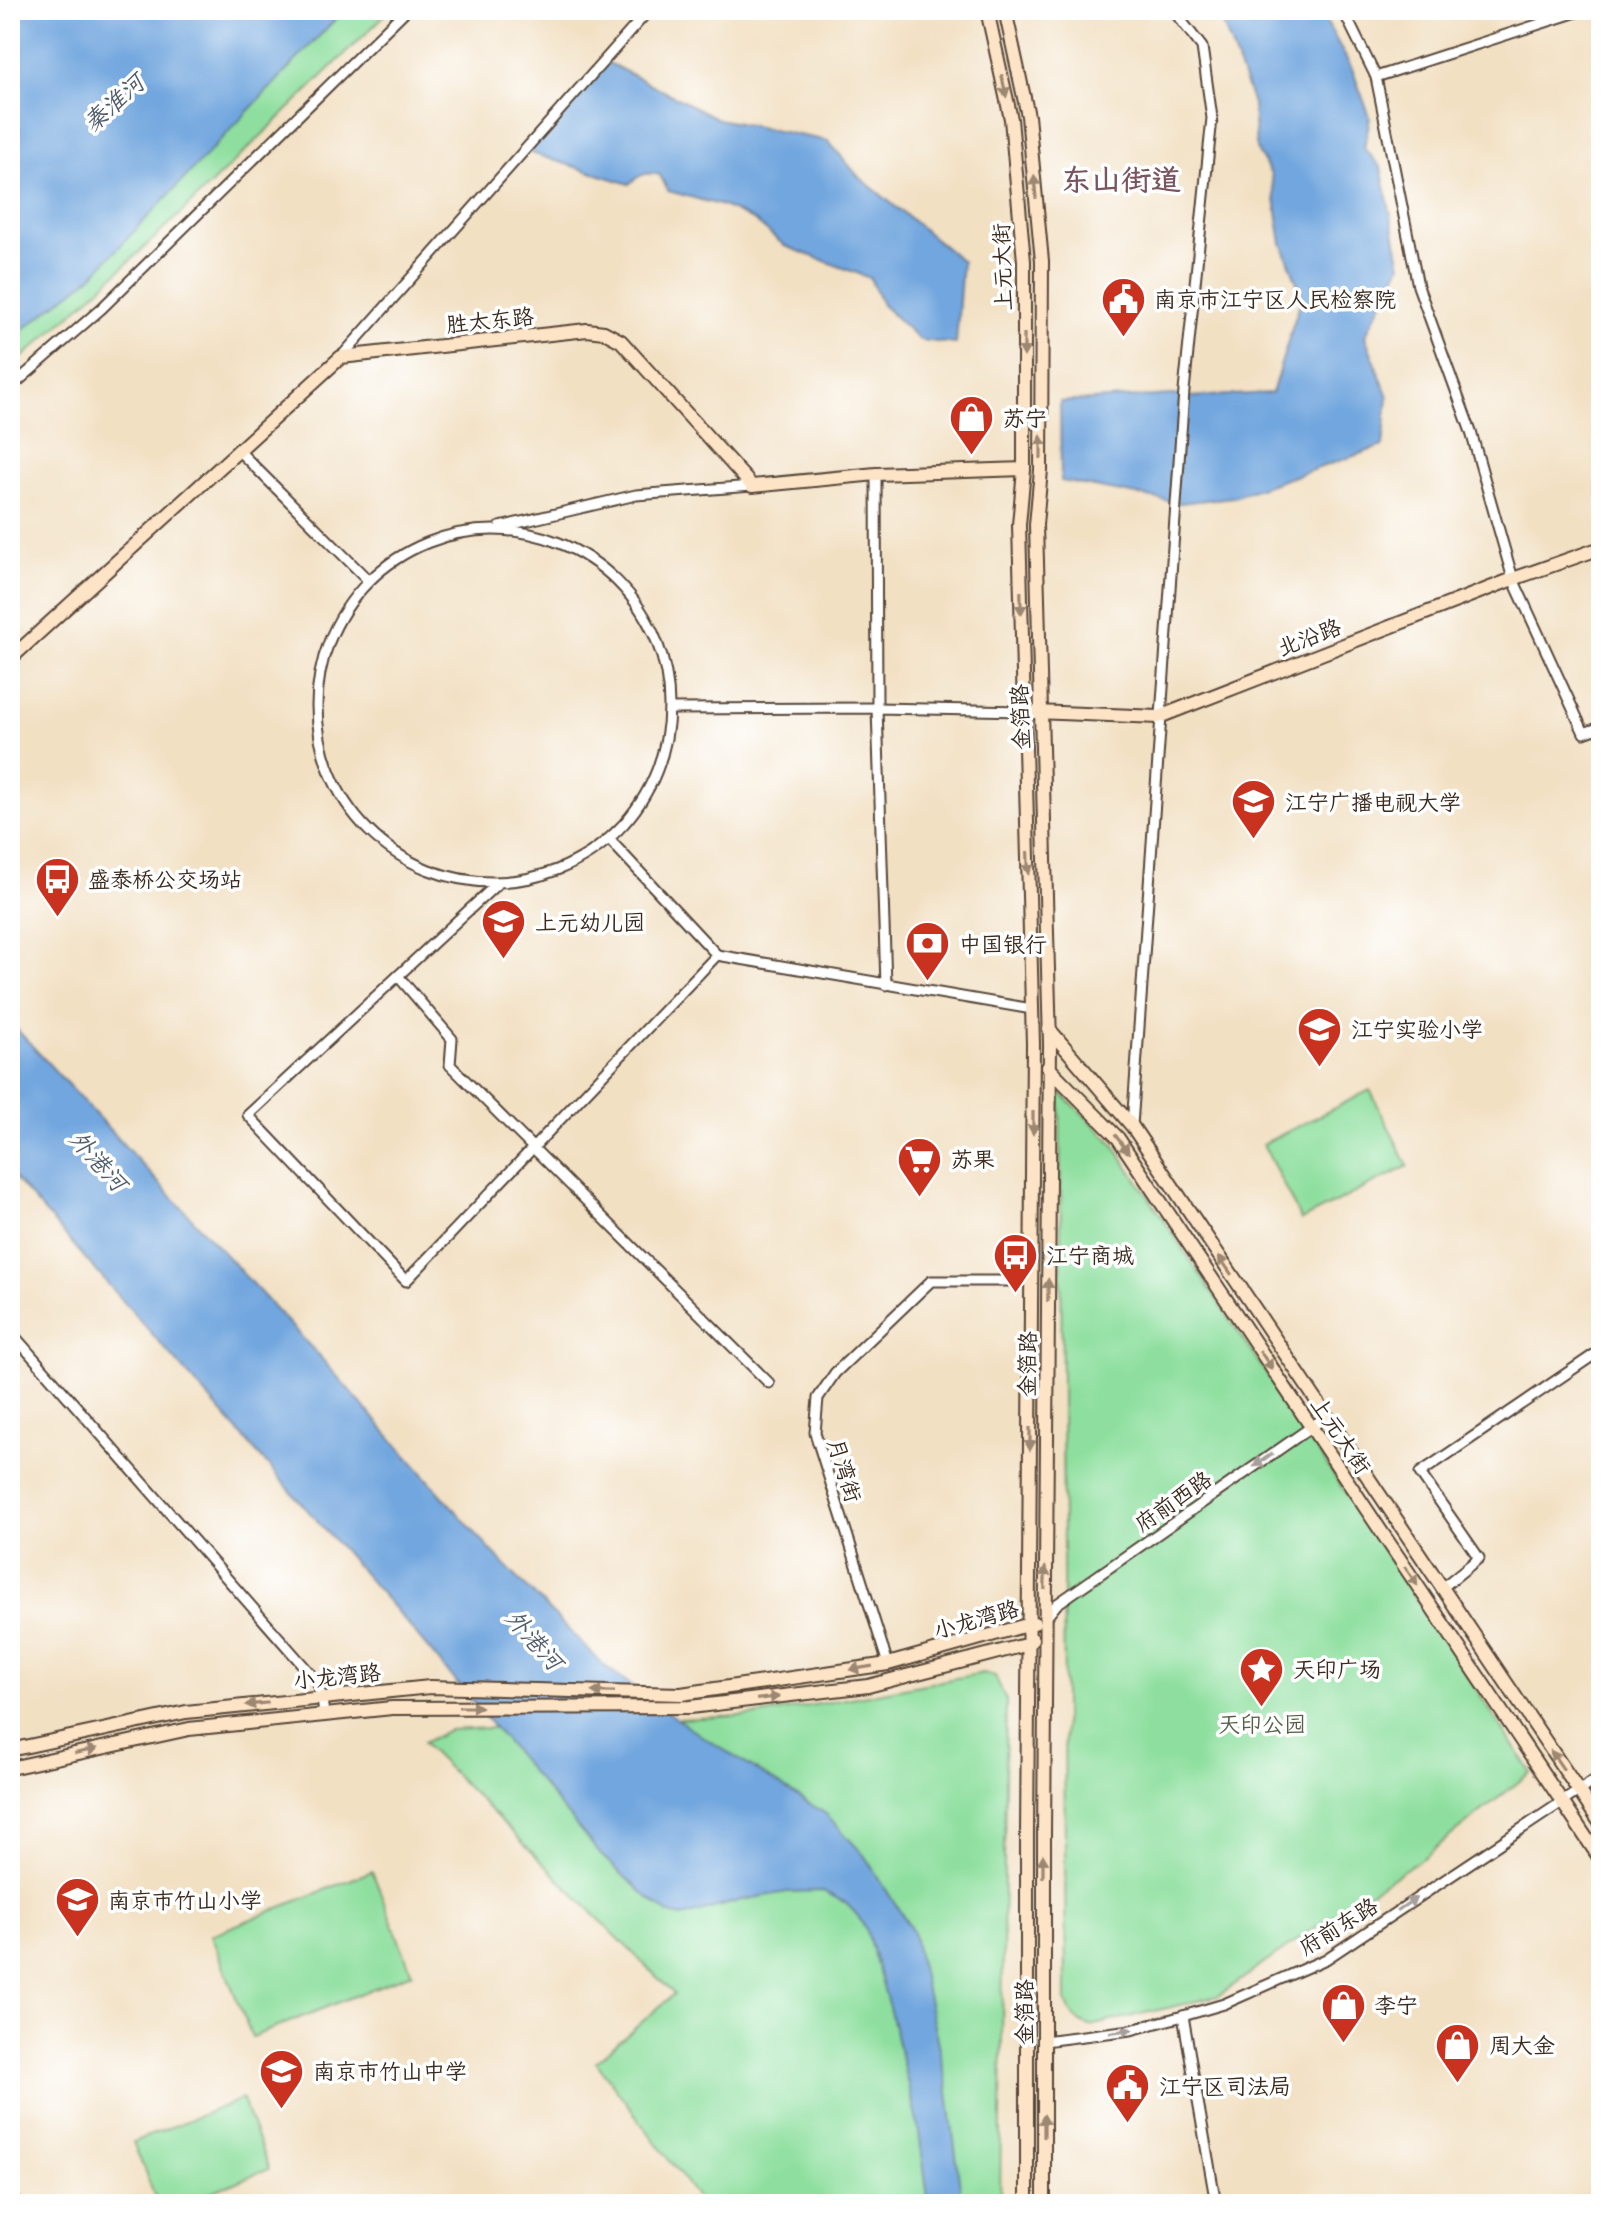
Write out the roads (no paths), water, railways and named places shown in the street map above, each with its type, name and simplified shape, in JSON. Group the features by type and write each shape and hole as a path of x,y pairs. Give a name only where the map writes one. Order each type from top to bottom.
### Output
{"main road":[{"name":"上元大街","path":"987,10 1011,119 1024,261 1024,469 1019,525"},
{"name":"上元大街","path":"1005,10 1028,116 1042,261 1041,470 1036,525"},
{"name":"胜太东路","path":"341,357 587,330 604,332 621,341 752,486"},
{"path":"10,659 341,357"},
{"path":"752,486 876,474 1024,469"},
{"name":"金箔路","path":"1019,525 1033,1044 1027,2204"},
{"name":"金箔路","path":"1036,525 1050,1029 1044,2204"},
{"name":"北沿路","path":"1023,711 1159,717 1513,579 1601,548"},
{"name":"上元大街","path":"1032,1009 1132,1126 1601,1824"},
{"name":"上元大街","path":"1033,1044 1050,1069 1118,1138 1601,1860"},
{"name":"小龙湾路","path":"10,1750 186,1712 390,1690 430,1687 681,1694 888,1664 1045,1620"},
{"name":"小龙湾路","path":"10,1768 189,1729 392,1708 690,1707 868,1686 1029,1644 1045,1620"}],"street":[{"path":"10,388 102,308 406,10"},
{"path":"341,357 649,10"},
{"path":"1132,1126 1184,391 1212,118 1202,47 1173,10"},
{"path":"1343,10 1376,77 1418,286 1471,432 1513,579 1584,733 1601,727"},
{"path":"1376,77 1583,10"},
{"path":"239,451 368,580"},
{"path":"876,474 877,708 886,985"},
{"path":"497,528 544,536 596,561 636,602 662,653 670,709 664,753 647,793 609,839 586,857 544,876 498,883 439,875 386,847 345,802 321,747 317,687 333,629 368,580 406,551 450,533 497,528 636,495 752,486"},
{"path":"670,709 1023,711"},
{"path":"609,839 717,955 1032,1009"},
{"path":"498,883 248,1115 406,1281 717,955"},
{"path":"398,976 452,1039 450,1065 769,1383"},
{"name":"月湾街","path":"888,1664 815,1433 818,1398 835,1373 931,1281 1032,1281"},
{"path":"10,1331 316,1680 324,1715"},
{"path":"1443,1587 1479,1558 1420,1473 1601,1350"},
{"name":"府前西路","path":"1045,1620 1057,1604 1327,1416"},
{"name":"府前东路","path":"1044,2041 1131,2030 1183,2016 1224,2004 1326,1959 1601,1776"},
{"path":"1183,2016 1216,2202 1190,2204"},
{"path":"10,2189 16,2204"}],"water":[{"name":"秦淮河","path":"10,10 344,10 92,276 10,340"},
{"path":"1211,10 1320,10 1352,69 1370,117 1364,148 1381,167 1401,265 1365,336 1388,397 1383,446 1233,497 1180,503 1061,481 1060,402 1272,393 1302,296 1282,243 1271,174 1256,149 1253,104 1223,24"},
{"path":"605,61 718,119 828,141 858,176 962,261 956,344 920,340 882,305 870,278 785,246 755,221 723,206 668,191 660,175 643,175 629,184 525,151"},
{"name":"外港河","path":"10,1022 320,1357 493,1553 602,1664 694,1731 826,1814 864,1855 913,1932 947,2084 962,2204 929,2204 918,2126 889,2007 867,1932 858,1916 846,1903 823,1891 787,1892 742,1900 682,1917 669,1914 601,1855 394,1608 10,1173"}],"place":[{"name":"南京市江宁区人民检察院","path":"1123,338"},
{"name":"苏宁","path":"972,457"},
{"name":"江宁广播电视大学","path":"1254,841"},
{"name":"盛泰桥公交场站","path":"57,918"},
{"name":"上元幼儿园","path":"504,961"},
{"name":"中国银行","path":"928,983"},
{"name":"江宁实验小学","path":"1320,1068"},
{"name":"苏果","path":"920,1198"},
{"name":"江宁商城","path":"1015,1294"},
{"name":"天印广场","path":"1262,1708"},
{"name":"南京市竹山小学","path":"77,1939"},
{"name":"李宁","path":"1343,2044"},
{"name":"周大金","path":"1458,2084"},
{"name":"南京市竹山中学","path":"282,2110"},
{"name":"江宁区司法局","path":"1128,2125"}],"district":[{"name":"东山街道","path":"1121,180"}],"park label":[{"name":"天印公园","path":"1262,1724"}]}
